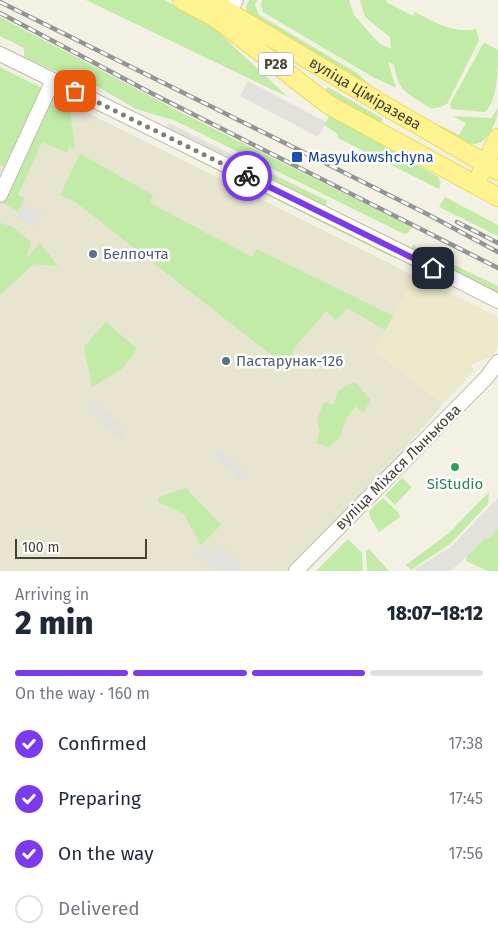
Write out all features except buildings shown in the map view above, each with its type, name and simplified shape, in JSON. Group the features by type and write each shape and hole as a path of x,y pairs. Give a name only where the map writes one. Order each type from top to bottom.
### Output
{"main road":[{"name":"вуліца Ціміразева","path":"182,0 230,12 329,105 498,197"},
{"name":"вуліца Ціміразева","path":"209,0 386,107 495,169"},
{"path":"482,188 480,174 495,169 498,138"}],"street":[{"path":"0,54 498,301"},
{"path":"0,195 53,80"},
{"name":"вуліца Міхася Лынькова","path":"296,571 487,377 498,362"}],"shaded area":[{"path":"0,69 415,276 375,351 443,404 362,499 292,571 0,571"},
{"path":"248,81 326,122 318,137 240,96"},
{"path":"169,123 247,162 244,170 165,129"},
{"path":"23,204 43,213 35,228 17,217"},
{"path":"415,276 498,317 498,347 494,355 471,365 474,371 443,404 375,351"},
{"path":"93,400 128,430 120,439 86,408"},
{"path":"220,449 248,475 242,481 214,455"},
{"path":"498,498 498,528 489,539 484,539 450,571 417,571 415,569 452,546"},
{"path":"220,544 242,565 235,571 215,571 196,553 203,546 211,553"}],"green space":[{"path":"86,0 164,0 199,18 216,30 288,97"},
{"path":"249,0 257,0 255,5 259,15 357,73 369,86 248,15 246,7"},
{"path":"262,0 349,0 354,15 380,44 391,49 390,37 365,17 360,0 387,0 386,2 413,16 415,12 452,28 460,30 476,29 479,40 447,104 431,108 405,91 399,83 394,65 388,62 396,88 373,77 263,12"},
{"path":"0,17 182,113 412,227 407,234 402,233 176,121 136,109 93,84 75,80 24,57 24,48 0,36"},
{"path":"485,43 498,50 498,66 493,100 485,112 451,109 450,104"},
{"path":"0,67 46,90 6,166 0,166"},
{"path":"328,87 383,119 380,124 325,91"},
{"path":"50,104 70,112 75,149 69,147 67,153 42,142 18,195 25,198 18,212 1,202"},
{"path":"498,108 497,117 491,131 479,143 466,143 438,127 439,125 459,135 466,123 453,116 491,118"},
{"path":"330,114 438,177 441,183 439,189 338,138 338,134 324,125"},
{"path":"186,152 398,256 396,259 182,153"},
{"path":"80,154 153,195 150,203 252,257 257,249 393,316 385,330 347,308 336,320 326,311 292,351 295,360 288,368 74,201 60,195"},
{"path":"247,162 328,201 325,206 306,200 244,170"},
{"path":"445,197 498,225 498,236 439,207"},
{"path":"0,223 11,226 31,242 26,259 40,243 58,266 34,264 0,295"},
{"path":"413,245 498,286 498,294 410,251"},
{"path":"106,322 137,349 122,369 92,387 84,347"},
{"path":"355,382 371,400 363,413 356,406 346,419 340,437 329,447 316,443 320,432 317,420 324,402 333,405 339,390"},
{"path":"402,478 412,487 395,505 385,495"},
{"path":"186,488 221,525 201,545 184,514 158,502 159,497"},
{"path":"489,492 488,504 450,544 411,570 406,565 449,533"},
{"path":"383,498 398,512 400,517 379,532 370,517 369,511"},
{"path":"498,528 498,571 488,571 466,561 467,556 484,539 489,539"},
{"path":"348,539 362,553 363,571 316,571"},
{"path":"369,549 389,571 367,571 366,551"}],"railway":[{"path":"0,2 429,215 498,252"},
{"path":"0,13 153,94 498,268"},
{"path":"457,222 498,243"}],"way so far":[{"path":"75,91 247,176"}],"place":[{"name":"Masyukowshchyna","path":"297,157"},
{"name":"Белпочта","path":"93,254"},
{"name":"Пастарунак-126","path":"226,361"},
{"name":"SiStudio","path":"455,467"}],"route":[{"path":"247,176 433,268"}]}
